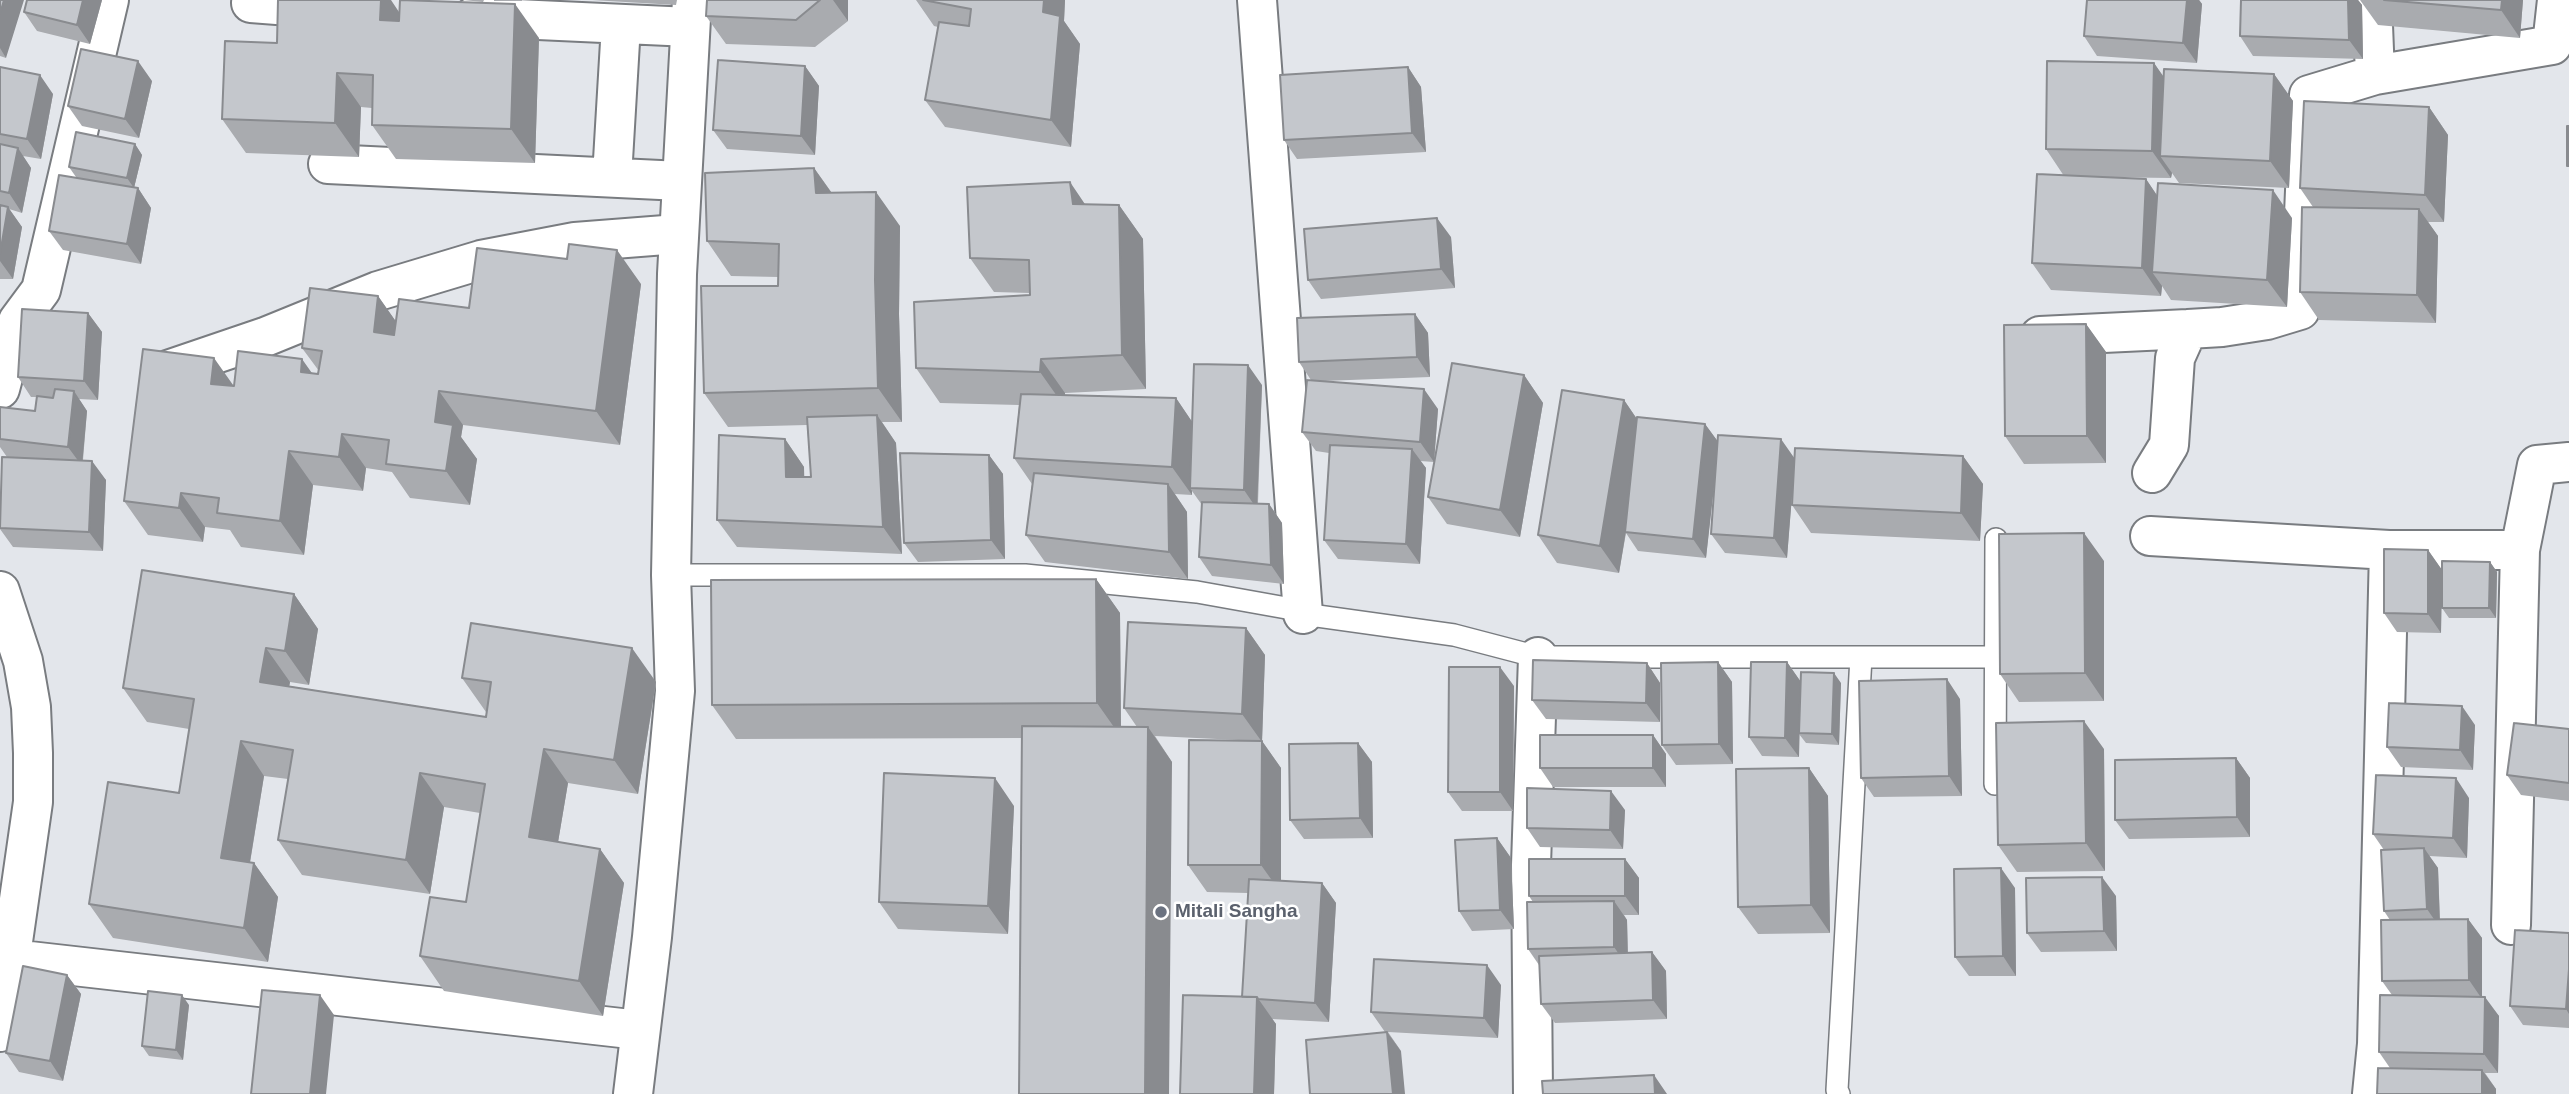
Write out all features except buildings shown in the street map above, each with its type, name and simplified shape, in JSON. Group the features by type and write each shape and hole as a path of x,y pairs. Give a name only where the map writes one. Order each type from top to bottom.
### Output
{"street":[{"path":"0,389 18,321 41,290 108,0"},
{"path":"1257,0 1303,614"},
{"path":"2372,0 2375,75"},
{"path":"2268,91 2309,95 2375,75 2552,45 2557,0"},
{"path":"251,3 363,11"},
{"path":"444,15 621,25 691,14 678,234 671,575 675,691 652,937 633,1094"},
{"path":"612,177 621,25"},
{"path":"2034,336 2222,327 2256,322 2300,310 2309,95"},
{"path":"328,164 681,181"},
{"path":"168,370 265,337 378,291 481,260 575,242 678,234"},
{"path":"2152,473 2169,446 2175,358 2188,329"},
{"path":"2511,925 2520,550 2536,465 2569,462"},
{"path":"2150,536 2389,550 2520,550"},
{"path":"2372,1094 2377,1044 2389,550"},
{"path":"0,591 23,661 31,707 33,802 0,1032"},
{"path":"1533,1094 1531,865 1538,657"},
{"path":"12,960 639,1030"}],"lane":[{"path":"1995,784 1996,538"},
{"path":"671,575 1025,575 1197,592 1292,609 1303,614 1454,635 1538,657 1994,657"},
{"path":"1839,1094 1837,1090 1861,657"}],"place":[{"name":"Mitali Sangha","path":"1161,912"}]}
